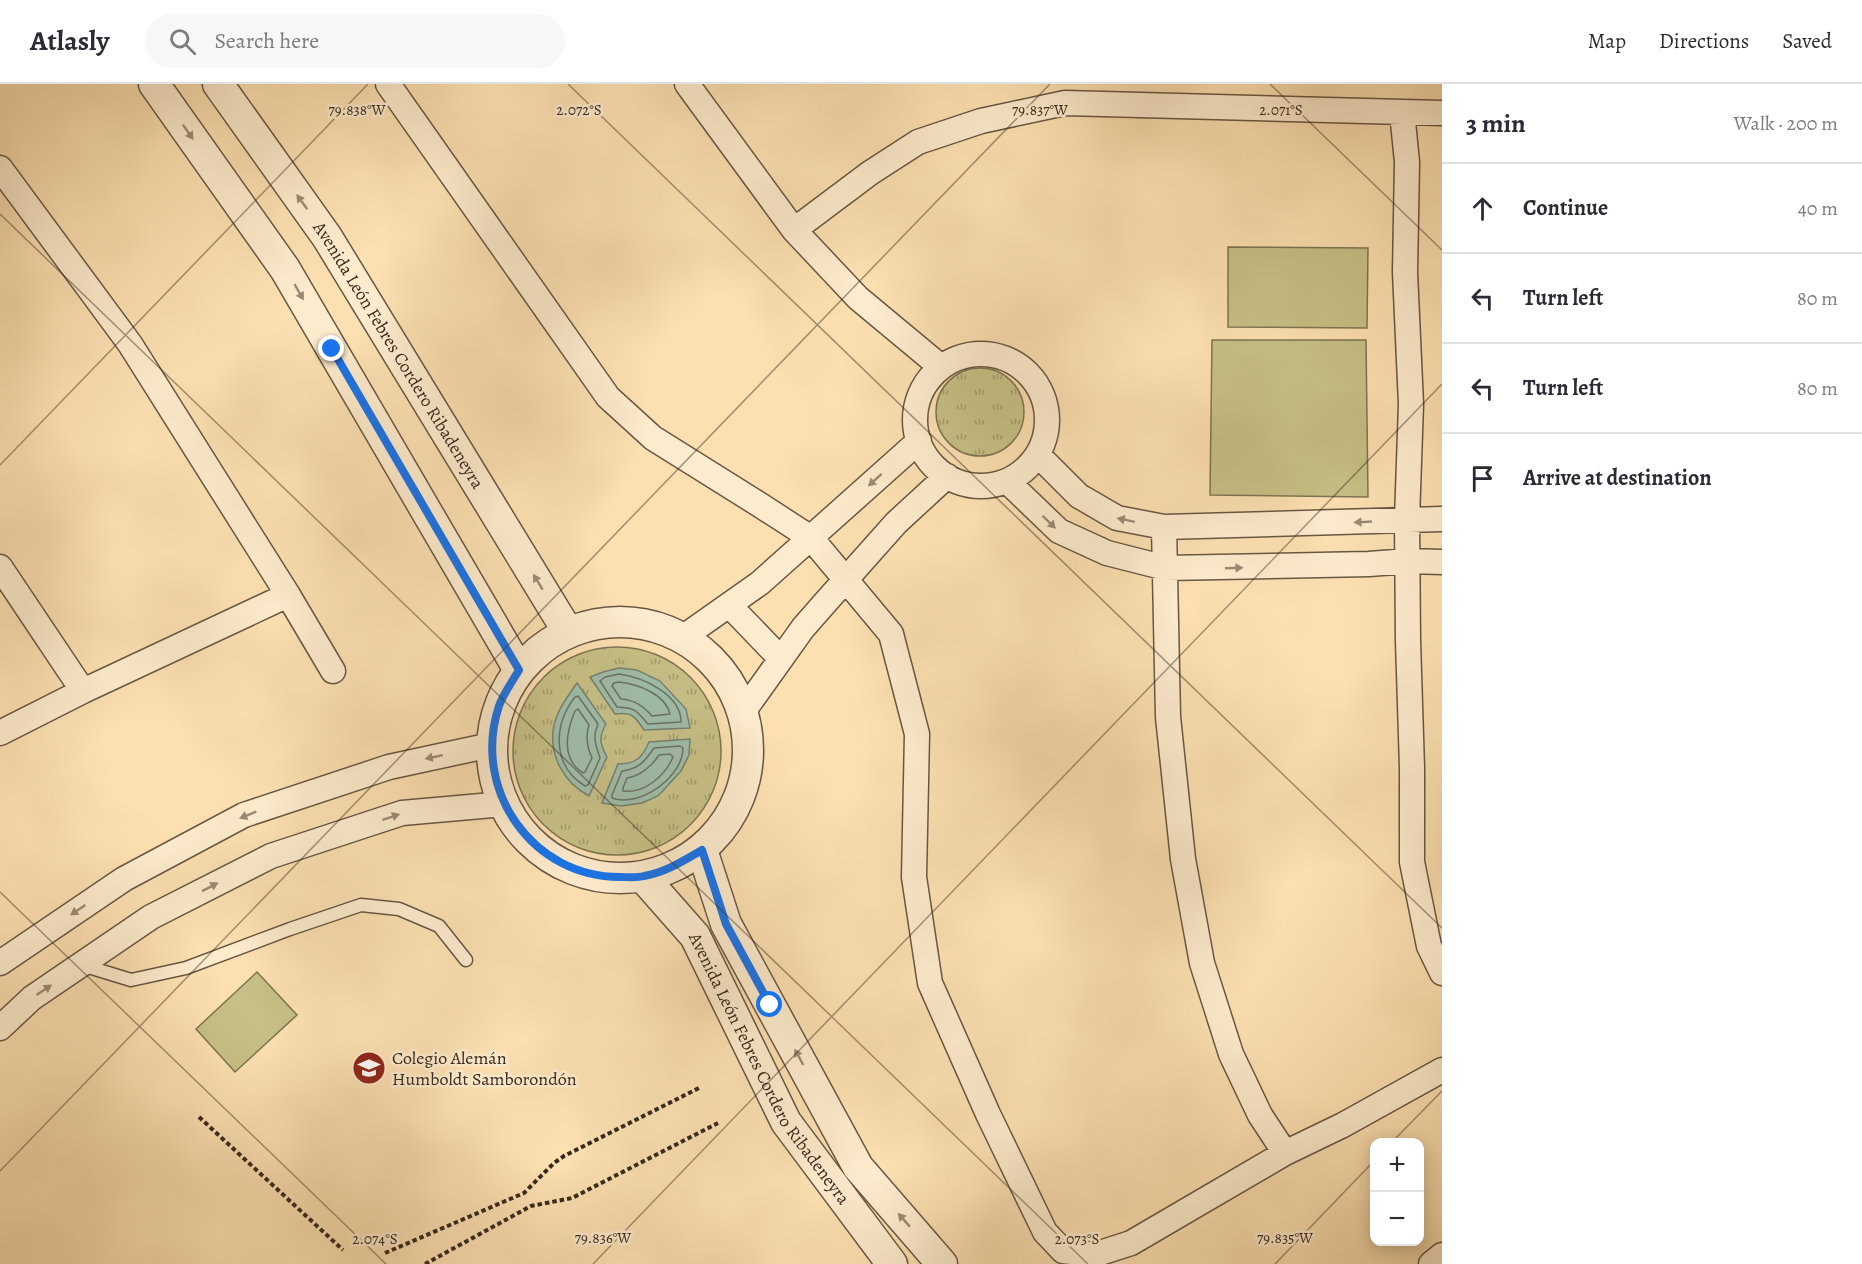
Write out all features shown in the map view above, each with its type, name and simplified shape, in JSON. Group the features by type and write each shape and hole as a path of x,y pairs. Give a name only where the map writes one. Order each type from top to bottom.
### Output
{"street":[{"path":"154,84 285,269 519,670"},
{"name":"Avenida León Febres Cordero Ribadeneyra","path":"218,84 327,237 568,632"},
{"path":"388,84 608,397 652,438 811,538 891,634 917,734 914,877 930,983 988,1114 1045,1232 1063,1251 1094,1255 1131,1243 1286,1153 1343,1125 1442,1070"},
{"path":"687,84 794,231 858,298 941,367"},
{"path":"794,231 870,173 918,142 981,121 1065,104 1442,113"},
{"path":"1402,112 1407,162 1405,272 1411,404 1407,519 1412,862 1429,946 1442,973"},
{"path":"0,168 130,344 288,595 333,671"},
{"path":"984,353 1006,358 1026,370 1040,389 1047,411 1047,434 1038,455 1024,471 1007,481 987,486 966,484 947,476 930,461 919,441 915,421 918,400 926,381 941,367 961,356 984,353"},
{"path":"682,638 760,584 919,441"},
{"path":"1038,455 1079,496 1117,518 1164,527 1442,519"},
{"path":"743,712 803,628 896,523 947,476"},
{"path":"1007,481 1059,531 1107,553 1166,568 1442,562"},
{"path":"1164,527 1167,717 1183,859 1202,963 1231,1054 1260,1115 1286,1153"},
{"path":"0,567 83,691"},
{"path":"0,733 83,691 288,595"},
{"path":"729,605 781,659"},
{"path":"606,622 645,624 682,638 709,657 729,682 743,712 749,750 744,788 728,822 702,850 675,867 643,877 601,877 561,864 528,838 504,804 494,775 491,745 499,706 519,670 541,648 568,632 606,622"},
{"path":"0,963 124,879 244,815 389,767 491,745"},
{"path":"0,1028 32,998 151,917 270,856 402,813 504,804"},
{"name":"Avenida León Febres Cordero Ribadeneyra","path":"702,850 726,924 858,1167 942,1264"},
{"name":"Avenida León Febres Cordero Ribadeneyra","path":"643,877 695,936 786,1122 892,1264"},
{"path":"1431,1264 1442,1256"}],"lane":[{"path":"81,965 131,980 186,968 361,905 399,909 439,926 466,960"}],"path":[{"path":"384,1253 524,1193 564,1156 699,1088"},
{"path":"199,1117 343,1250"},
{"path":"425,1264 531,1206 572,1198 718,1123"}],"green space":[{"path":"1228,247 1368,248 1367,328 1228,327"},
{"path":"1212,340 1366,340 1368,497 1210,495"},
{"path":"971,368 989,368 1005,375 1017,387 1024,403 1024,421 1017,437 1005,449 989,456 971,456 955,449 943,437 936,421 936,403 943,387 955,375"},
{"path":"617,647 637,649 666,659 697,685 713,711 719,731 721,751 719,771 709,800 683,831 657,847 637,853 617,855 597,853 568,843 537,817 521,791 515,771 513,751 515,731 525,702 551,671 577,655 597,649"},
{"path":"257,972 297,1015 235,1072 196,1029"}],"water":[{"path":"619,668 637,670 660,681 686,709 690,728 644,730 632,716 615,714 590,677"},
{"path":"577,683 606,724 601,741 607,757 589,796 565,775 553,746 556,719"},
{"path":"690,739 689,755 681,771 658,796 642,803 621,806 602,803 618,764 638,759 649,742"}],"place":[{"name":"Colegio Alemán Humboldt Samborondón","path":"369,1068"}],"route":[{"path":"332,349 519,670 499,706 491,745 494,775 504,804 528,838 561,864 601,877 643,877 675,867 702,850 726,924 770,1005"}]}
